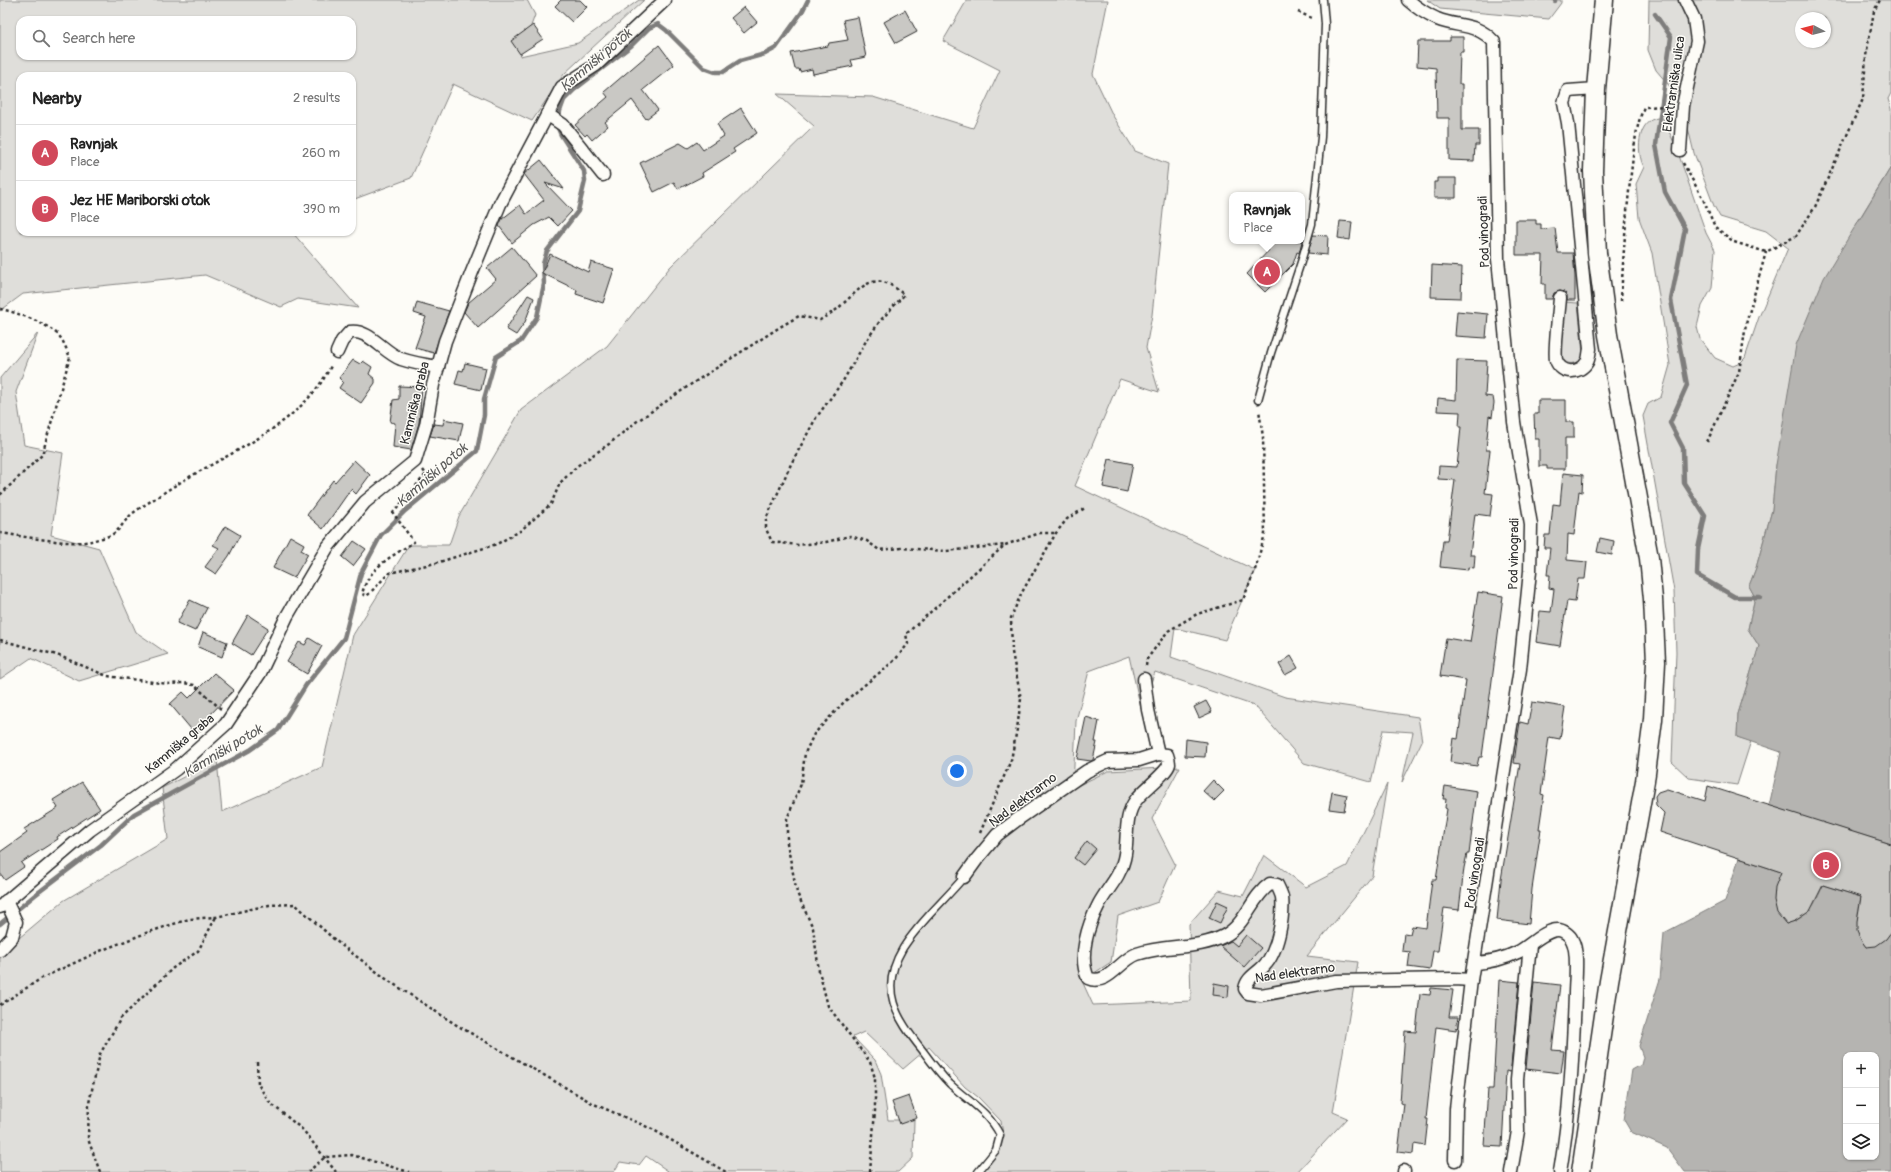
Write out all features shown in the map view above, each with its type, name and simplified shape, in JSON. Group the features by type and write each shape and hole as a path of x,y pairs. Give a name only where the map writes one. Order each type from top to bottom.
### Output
{"main road":[{"path":"1581,1172 1609,981 1645,781 1653,719 1656,662 1653,599 1649,558 1610,349 1598,260 1593,171 1596,89 1604,0"}],"street":[{"name":"Kamniška graba","path":"5,906 90,830 176,768 226,724 260,673 287,616 328,548 365,502 415,461 426,425 433,385 453,320 500,204 555,119 562,87 596,65 664,0"},
{"name":"Pod vinogradi","path":"1408,0 1422,12 1438,19 1485,32 1494,42 1498,259 1514,422 1531,525 1530,571 1520,669 1475,963 1471,980 1456,1109 1455,1160"},
{"name":"Elektrarniška ulica","path":"1680,150 1683,106 1697,40 1694,19 1685,0"},
{"path":"1560,298 1556,360 1562,370 1569,372 1578,370 1587,362 1590,350 1568,123 1564,103 1568,91 1596,89"},
{"path":"555,119 603,175"},
{"path":"337,352 342,341 350,332 358,331 365,334 385,350 400,358 416,364 438,367"},
{"name":"Nad elektrarno","path":"1144,679 1148,710 1158,754"},
{"name":"Nad elektrarno","path":"964,876 997,835 1087,771 1108,761 1139,760 1158,754 1167,755 1169,764 1166,772 1149,784 1135,800 1127,822 1124,860 1114,882 1099,904 1090,924 1084,949 1084,969 1088,978 1094,981 1104,979 1130,956 1148,950 1204,943 1224,936 1237,926 1247,914 1264,888 1270,884 1277,886 1282,896 1280,928 1275,948 1265,965 1246,982 1245,989 1248,993 1261,994 1336,981 1439,979 1471,980"},
{"path":"0,950 12,937 16,922 5,906"},
{"path":"1475,963 1495,962 1530,945 1544,935 1558,930 1567,933 1572,940 1575,954 1574,1025 1569,1098 1560,1172"},
{"path":"1511,1172 1518,1131 1517,1080 1530,945"}],"lane":[{"path":"1258,400 1271,353 1302,262 1312,224 1322,137 1325,24 1324,0"},
{"path":"964,876 948,897 922,923 903,948 894,967 891,987 894,1009 908,1032 950,1084 993,1121 1000,1135 996,1150 978,1172"}],"path":[{"path":"1680,150 1684,166 1703,199 1715,227 1734,242 1766,252 1796,236 1815,207 1863,99 1866,56 1874,11 1880,0"},
{"path":"1298,12 1325,24"},
{"path":"1621,305 1624,235 1634,145 1639,117 1644,107 1674,106"},
{"path":"1707,442 1739,372 1746,324 1766,252"},
{"path":"415,461 426,474 393,513 404,525 414,542 375,568 365,585 362,594 367,596 389,573 436,563 491,546 520,531 551,504 560,483 577,466 609,444 636,422 780,327 799,316 820,320 835,310 859,288 875,280 894,285 904,295 880,321 866,341 843,381 816,418 791,464 766,519 766,529 772,542 798,545 826,542 850,536 867,541 878,550 902,548 946,551 1005,545 1040,533 1056,534"},
{"path":"0,309 17,312 60,336 70,357 42,455 0,495"},
{"path":"0,533 61,540 88,541 112,534 132,514 174,486 243,448 282,422 305,402 326,376 337,352"},
{"path":"1144,679 1146,659 1168,631 1197,614 1243,600 1255,570 1265,534 1262,437 1258,400"},
{"path":"979,834 1011,760 1017,729 1021,699 1012,652 1012,618 1021,594 1056,534 1067,519 1085,508"},
{"path":"870,1172 875,1111 875,1078 870,1062 828,1006 819,971 813,928 797,893 788,843 787,819 801,784 805,753 814,734 845,701 895,660 908,644 906,634 1005,545"},
{"path":"0,640 58,655 107,676 168,684 184,683 194,685 231,716"},
{"path":"0,1005 42,978 100,951 146,933 189,919 216,916 269,905 294,904 336,941 389,981 455,1024 594,1104 652,1129 726,1172"},
{"path":"100,1172 88,1139 89,1103 100,1054 121,1018 173,968 198,951 216,916"},
{"path":"256,1062 258,1084 269,1102 303,1130 336,1172"},
{"path":"308,1172 325,1158 352,1155 409,1172"}],"shaded area":[{"path":"0,0 527,0 535,15 520,56 578,43 639,0 644,0 564,74 532,121 453,84 411,178 356,199 356,72 16,72 16,236 295,236 358,308 298,299 281,307 205,275 23,294 0,311"},
{"path":"967,0 1108,0 1093,74 1113,116 1135,151 1168,164 1152,315 1146,348 1159,392 1120,379 1075,486 1255,570 1225,640 1175,628 1171,657 1285,697 1418,717 1422,741 1402,782 1413,732 1383,730 1371,782 1304,763 1255,706 1155,672 1141,709 1129,656 1089,671 1076,721 1073,788 1108,771 1180,767 1152,819 1175,864 1158,902 1118,916 1111,962 1082,981 1093,1005 1191,1001 1189,924 1219,890 1243,896 1264,855 1306,887 1347,866 1387,784 1372,876 1307,956 1358,962 1333,1112 1347,1118 1297,1172 982,1172 1000,1150 1003,1135 1001,1121 978,1097 965,1087 929,1047 903,1069 864,1032 853,1037 875,1060 881,1074 888,1120 914,1120 913,1158 898,1172 667,1172 668,1171 646,1156 639,1165 620,1162 614,1172 0,1172 0,954 63,901 168,839 162,788 217,760 222,812 322,767 353,635 409,545 449,545 459,516 521,410 607,346 670,267 814,126 777,94 873,97 973,128 1000,70 943,41"},
{"path":"1427,0 1561,0 1561,3 1549,19 1440,9"},
{"path":"1649,0 1891,0 1891,93 1888,99 1891,109 1891,167 1858,221 1776,465 1772,510 1756,568 1749,586 1755,597 1748,629 1759,646 1738,714 1737,737 1751,741 1737,785 1689,778 1672,762 1676,652 1674,591 1643,416 1648,404 1661,397 1670,365 1652,253 1639,218 1636,184 1644,167 1641,160 1639,144 1641,135 1648,122 1663,118 1676,147 1706,233 1715,250 1712,288 1702,306 1697,327 1700,339 1715,358 1733,366 1740,363 1745,358 1759,317 1788,248 1766,231 1720,217 1714,206 1694,153 1688,128 1688,108 1656,70 1648,50"},
{"path":"1891,167 1891,844 1769,806 1781,752 1737,737 1738,714 1759,646 1748,629 1755,597 1749,586 1756,568 1772,510 1776,465 1796,345 1824,278"},
{"path":"1563,302 1578,303 1583,354 1581,361 1574,363 1566,362 1562,358 1561,354"},
{"path":"38,333 16,392 24,445 63,453 51,535 99,548 136,632 168,654 79,681 31,658 0,679 0,378"},
{"path":"1739,858 1781,872 1774,899 1775,905 1786,924 1806,914 1817,899 1823,885 1861,897 1858,911 1858,929 1862,941 1866,947 1880,942 1891,932 1891,1172 1685,1172 1667,1148 1631,1132 1624,1120 1632,1070 1641,1065 1643,1057 1639,1046 1660,979 1664,933 1725,901"}],"building":[{"path":"561,0 580,0 587,7 572,22 555,6"},
{"path":"744,7 757,22 744,33 731,18"},
{"path":"905,10 917,32 896,43 884,22"},
{"path":"858,17 866,57 851,60 853,66 813,74 812,69 800,72 799,69 795,69 791,53 828,46 829,43 848,40 843,20"},
{"path":"533,25 543,39 520,54 511,41"},
{"path":"1450,37 1463,37 1463,52 1460,52 1459,84 1462,84 1462,130 1479,130 1479,145 1475,145 1474,161 1449,160 1449,118 1437,118 1436,68 1417,66 1418,41 1450,41"},
{"path":"659,45 674,65 643,90 658,110 646,119 632,100 605,122 608,126 592,140 587,134 585,136 575,125 608,97 604,92"},
{"path":"741,108 757,133 733,149 735,152 702,173 703,176 678,189 674,182 654,192 640,163 680,143 688,148 697,142 703,150 724,136 717,124"},
{"path":"541,160 564,189 545,183 572,211 558,226 549,217 534,225 512,243 499,226 502,219 520,205 526,214 544,200 524,174"},
{"path":"1437,178 1456,178 1456,198 1434,198 1434,182 1437,182"},
{"path":"1516,220 1536,220 1536,224 1541,224 1541,229 1555,228 1558,253 1573,253 1575,300 1567,300 1567,295 1560,291 1554,293 1552,299 1545,299 1545,284 1542,284 1543,255 1516,255"},
{"path":"1340,221 1352,222 1350,240 1338,238"},
{"path":"1313,235 1328,236 1327,255 1308,253"},
{"path":"1267,244 1301,244 1299,253 1297,252 1293,264 1265,292 1247,274 1269,250 1267,250"},
{"path":"512,247 536,276 478,328 464,312 468,303 496,279 487,268"},
{"path":"550,254 588,272 591,262 614,269 603,303 576,294 577,290 542,273"},
{"path":"1432,265 1462,267 1461,298 1431,297"},
{"path":"528,295 534,298 525,322 516,335 506,329"},
{"path":"417,302 449,311 434,353 415,348 426,317 414,313"},
{"path":"1457,311 1488,314 1486,338 1455,336"},
{"path":"353,360 360,364 363,361 372,367 369,374 375,379 375,383 361,403 339,388 343,382 339,378"},
{"path":"1457,360 1487,361 1485,396 1493,397 1494,403 1492,417 1489,416 1486,450 1490,450 1485,493 1493,494 1490,516 1475,514 1470,555 1475,555 1474,568 1468,567 1468,570 1440,567 1443,541 1447,541 1455,480 1438,479 1439,466 1457,467 1461,427 1459,427 1460,412 1437,411 1438,398 1456,400"},
{"path":"465,363 486,368 481,390 455,384 459,370 463,371"},
{"path":"399,386 422,387 419,423 411,450 393,447 395,423 390,422 393,400 399,399"},
{"path":"1538,400 1566,400 1566,422 1574,422 1574,438 1565,438 1565,469 1547,469 1547,466 1539,466 1539,439 1535,439 1534,414 1538,414"},
{"path":"444,419 463,423 459,441 430,436 434,424 443,425"},
{"path":"1109,459 1133,464 1127,492 1103,487"},
{"path":"354,460 370,475 356,494 351,489 323,529 307,515 333,480 335,482"},
{"path":"1563,473 1583,475 1582,492 1579,491 1574,535 1568,534 1567,560 1587,562 1585,579 1578,579 1575,602 1567,601 1560,646 1536,642 1540,611 1551,612 1554,589 1549,588 1550,575 1547,575 1550,548 1544,548 1545,535 1550,535 1553,504 1560,505"},
{"path":"225,526 240,535 229,556 216,574 205,567 219,548 213,545"},
{"path":"290,536 304,544 301,550 308,554 294,578 273,568"},
{"path":"1600,538 1614,541 1612,555 1597,552"},
{"path":"354,541 366,549 353,566 342,557"},
{"path":"1478,592 1503,596 1482,757 1479,757 1477,766 1450,762 1453,738 1458,739 1466,680 1440,676 1446,638 1470,642"},
{"path":"190,600 207,608 195,631 177,623"},
{"path":"248,615 268,628 251,655 232,643"},
{"path":"203,632 227,642 222,657 198,647"},
{"path":"309,638 322,646 307,674 287,662 299,642 305,645"},
{"path":"1291,656 1298,668 1285,675 1279,664"},
{"path":"214,673 234,690 207,718 210,721 196,735 170,704 183,692 189,698"},
{"path":"1206,701 1212,712 1199,718 1194,707"},
{"path":"1532,702 1565,707 1560,739 1549,737 1541,794 1544,795 1539,829 1541,829 1532,889 1529,924 1497,920 1501,880 1520,764 1514,763 1520,722 1528,724"},
{"path":"1086,717 1099,721 1095,742 1097,742 1093,760 1091,761 1077,759"},
{"path":"1186,739 1206,742 1205,757 1185,756"},
{"path":"1213,780 1224,791 1214,801 1203,791"},
{"path":"82,782 100,809 21,863 24,867 5,880 0,873 0,852 27,833 24,829 58,808 53,800"},
{"path":"1445,786 1477,791 1469,854 1467,854 1464,868 1459,910 1444,908 1438,951 1433,951 1430,970 1408,967 1410,952 1402,951 1404,933 1410,934 1412,926 1426,928 1432,880 1436,880 1447,809 1445,808 1446,799 1443,799"},
{"path":"1708,786 1891,844 1891,932 1886,939 1876,946 1866,947 1857,930 1861,897 1823,885 1810,911 1795,921 1786,924 1777,913 1774,900 1775,887 1781,872 1660,832 1664,813 1656,805 1655,796 1658,792 1667,789 1705,801"},
{"path":"1332,792 1347,795 1344,811 1329,809"},
{"path":"1087,841 1096,849 1083,865 1074,858"},
{"path":"1217,901 1228,906 1220,923 1209,918"},
{"path":"1246,935 1261,948 1244,967 1220,946 1231,941 1237,946"},
{"path":"1499,980 1519,982 1511,1067 1510,1072 1506,1071 1502,1147 1484,1146 1488,1089 1493,1089"},
{"path":"1534,982 1560,985 1552,1050 1564,1051 1561,1073 1526,1069"},
{"path":"1214,983 1229,986 1228,997 1213,995"},
{"path":"1431,988 1453,990 1449,1017 1458,1017 1456,1030 1436,1027 1426,1119 1428,1119 1425,1146 1414,1144 1413,1154 1398,1152 1404,1104 1400,1103 1405,1031 1416,1032 1420,994 1430,995"},
{"path":"909,1096 917,1118 900,1124 892,1102"}],"waterway":[{"name":"Kamniški potok","path":"0,924 35,895 101,845 134,814 250,750 278,730 306,685 344,638 361,573 381,535 405,511 477,451 484,415 484,399 496,357 521,341 537,317 544,284 543,264 547,251 578,211 585,181 584,171 558,128 560,111 564,100 574,90 631,46 649,28 658,24 704,68 715,72 723,72 740,61 765,54 776,48 802,12 808,0"},
{"path":"1655,14 1671,37 1656,145 1665,192 1685,229 1671,300 1687,385 1670,423 1683,448 1684,483 1705,516 1698,549 1697,575 1735,597 1760,597"}],"place":[{"name":"Ravnjak","path":"1267,272"},
{"name":"Jez HE Mariborski otok","path":"1826,865"}]}
